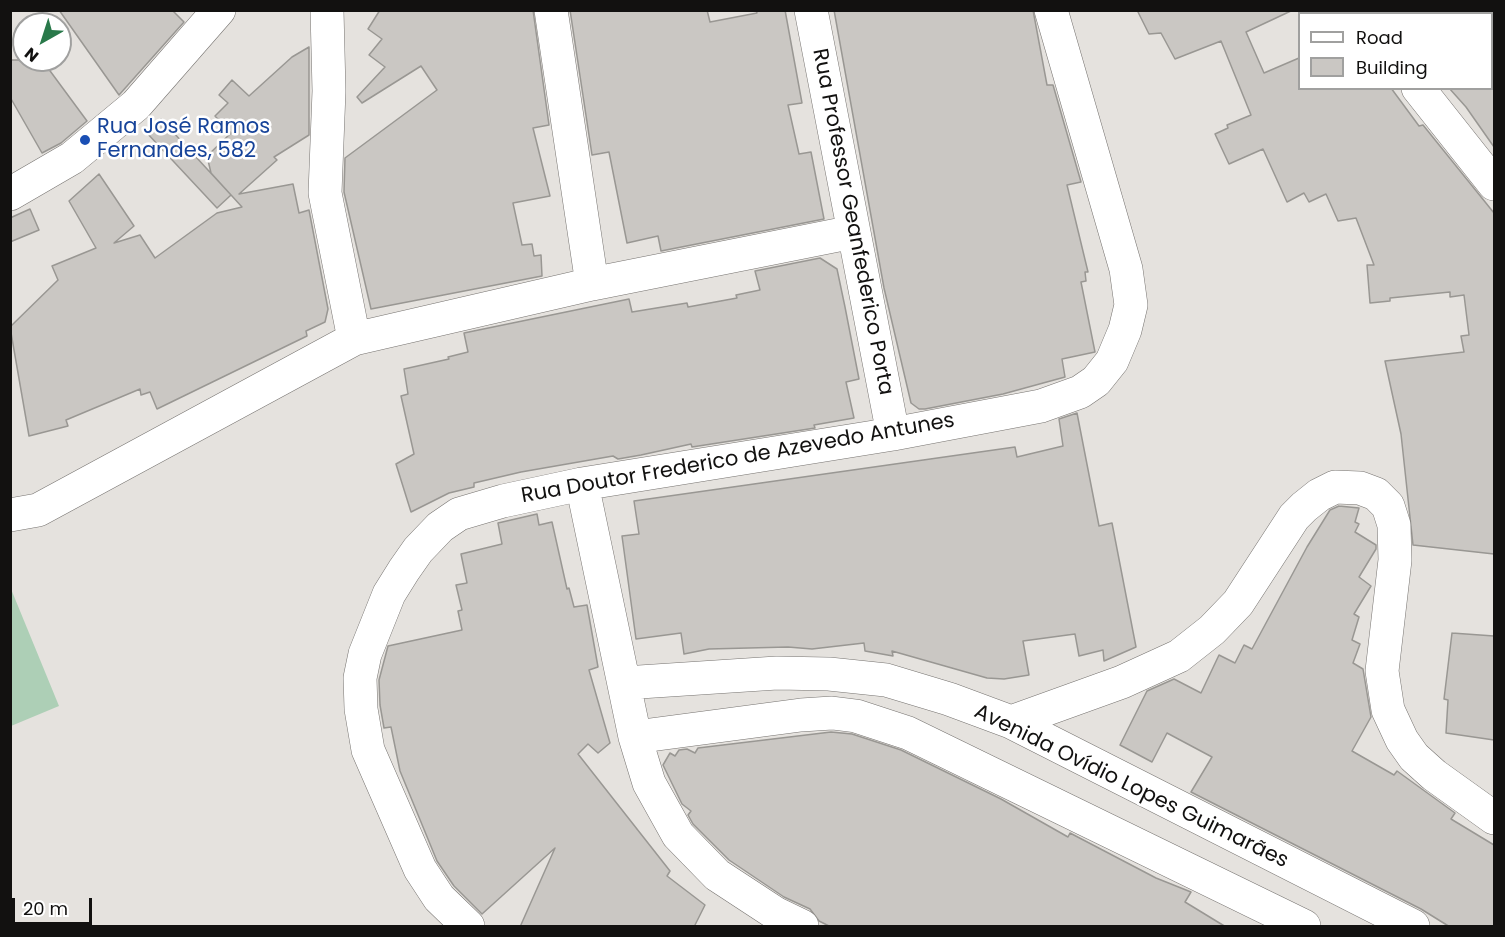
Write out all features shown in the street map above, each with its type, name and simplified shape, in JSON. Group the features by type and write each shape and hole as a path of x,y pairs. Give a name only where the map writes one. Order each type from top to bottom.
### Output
{"street":[{"path":"10,194 72,158 136,105 219,10"},
{"path":"327,10 328,91 325,193 354,339"},
{"path":"551,10 592,284"},
{"name":"Rua Professor Geanfederico Porta","path":"811,10 893,434"},
{"name":"Rua Doutor Frederico de Azevedo Antunes","path":"468,927 439,898 420,868 368,750 360,678 365,654 389,594 418,550 440,527 459,514 502,501 582,484 893,434 1041,406 1080,392 1096,381 1112,361 1125,330 1131,305 1126,269 1051,10"},
{"path":"1420,90 1494,184"},
{"path":"10,515 38,510 354,339 592,284 854,232"},
{"path":"582,484 635,737 649,783 678,835 717,875 775,913 802,927"},
{"path":"1011,722 1122,682 1179,656 1212,630 1238,603 1294,517 1304,507 1318,495 1335,488 1360,488 1376,494 1388,506 1394,525 1395,560 1382,671 1388,710 1402,740 1414,757 1434,775 1494,818"},
{"name":"Avenida Ovídio Lopes Guimarães","path":"624,683 765,673 829,674 886,680 949,699 1011,722 1413,927"},
{"path":"635,737 801,715 832,713 856,716 908,733 1304,927"}],"green space":[{"path":"11,589 59,706 10,726"}],"building":[{"path":"59,10 172,10 184,22 119,95 72,28 72,12"},
{"path":"380,10 533,10 549,125 533,128 550,196 513,203 522,245 532,244 534,256 541,255 542,276 371,309 344,192 345,158 437,90 421,66 362,103 357,97 385,67 369,55 382,39 368,29"},
{"path":"570,10 707,10 710,22 757,13 756,10 785,10 802,103 788,105 799,154 811,152 824,219 661,251 658,236 627,243 609,152 592,155"},
{"path":"834,10 1033,10 1047,85 1053,85 1081,182 1067,185 1088,272 1085,272 1086,281 1081,282 1095,352 1062,359 1065,377 1003,394 925,409 919,409 911,403 884,288"},
{"path":"1137,10 1293,10 1246,32 1264,73 1298,58 1298,90 1392,90 1419,126 1423,125 1494,213 1494,554 1413,545 1401,434 1385,361 1464,352 1461,336 1469,335 1464,295 1450,297 1450,292 1390,298 1390,301 1370,303 1367,265 1374,265 1356,218 1338,221 1326,194 1309,202 1304,193 1287,202 1263,149 1229,164 1215,134 1228,128 1227,125 1251,115 1221,41 1175,59 1161,33 1149,34"},
{"path":"309,47 309,135 274,157 277,160 239,194 293,184 299,213 309,210 328,309 325,322 306,331 307,336 157,409 150,392 141,395 140,389 66,420 68,426 29,436 10,327 58,280 52,266 96,248 69,201 99,174 134,226 114,243 140,235 155,258 217,213 242,207 211,173 207,156 231,133 215,116 228,103 219,95 232,80 249,96 292,57"},
{"path":"10,60 12,60 12,72 51,72 87,121 61,143 42,153 10,97"},
{"path":"1494,88 1494,147 1466,107 1451,90 1493,90"},
{"path":"161,119 231,195 217,208 146,132"},
{"path":"30,209 39,230 10,242 10,218"},
{"path":"820,258 837,269 859,379 846,382 854,418 814,425 815,428 692,447 691,444 618,459 613,456 521,472 474,483 474,487 449,493 411,512 396,464 414,454 401,396 408,394 404,369 449,359 448,357 468,352 464,333 629,299 632,312 687,303 688,307 737,298 736,295 760,290 755,271"},
{"path":"1077,413 1099,526 1112,523 1136,647 1104,661 1103,650 1079,656 1075,634 1023,641 1029,675 1004,679 987,678 892,651 893,656 865,651 864,643 812,649 788,647 709,649 684,654 681,633 636,639 622,536 639,534 634,501 1015,447 1017,457 1063,446 1059,419"},
{"path":"1339,506 1359,508 1355,522 1359,524 1355,532 1376,545 1376,549 1359,577 1371,586 1354,614 1359,617 1352,640 1360,644 1353,663 1363,669 1371,717 1352,751 1394,775 1397,771 1455,813 1451,819 1494,845 1494,927 1450,927 1421,909 1191,792 1212,757 1167,733 1152,762 1120,745 1147,691 1174,679 1201,693 1219,655 1235,663 1244,645 1252,649 1307,547 1330,510"},
{"path":"537,514 539,525 552,522 567,589 569,588 574,607 587,605 598,667 589,670 610,743 598,753 588,744 578,754 670,871 667,876 705,905 694,927 520,927 555,848 482,914 454,886 437,861 400,771 391,727 384,728 380,705 379,680 388,646 462,630 458,611 462,610 456,585 467,583 461,554 502,544 498,523"},
{"path":"1452,633 1494,636 1494,740 1446,733 1448,700 1444,699"},
{"path":"831,732 852,734 901,750 1001,799 1068,837 1070,833 1156,878 1191,892 1185,902 1226,927 831,927 819,921 810,909 784,897 729,860 693,824 688,815 691,811 682,804 663,765 670,753 675,756 679,750 687,749 695,753 698,748"}],"place":[{"name":"Rua José Ramos Fernandes, 582","path":"85,140"}]}
